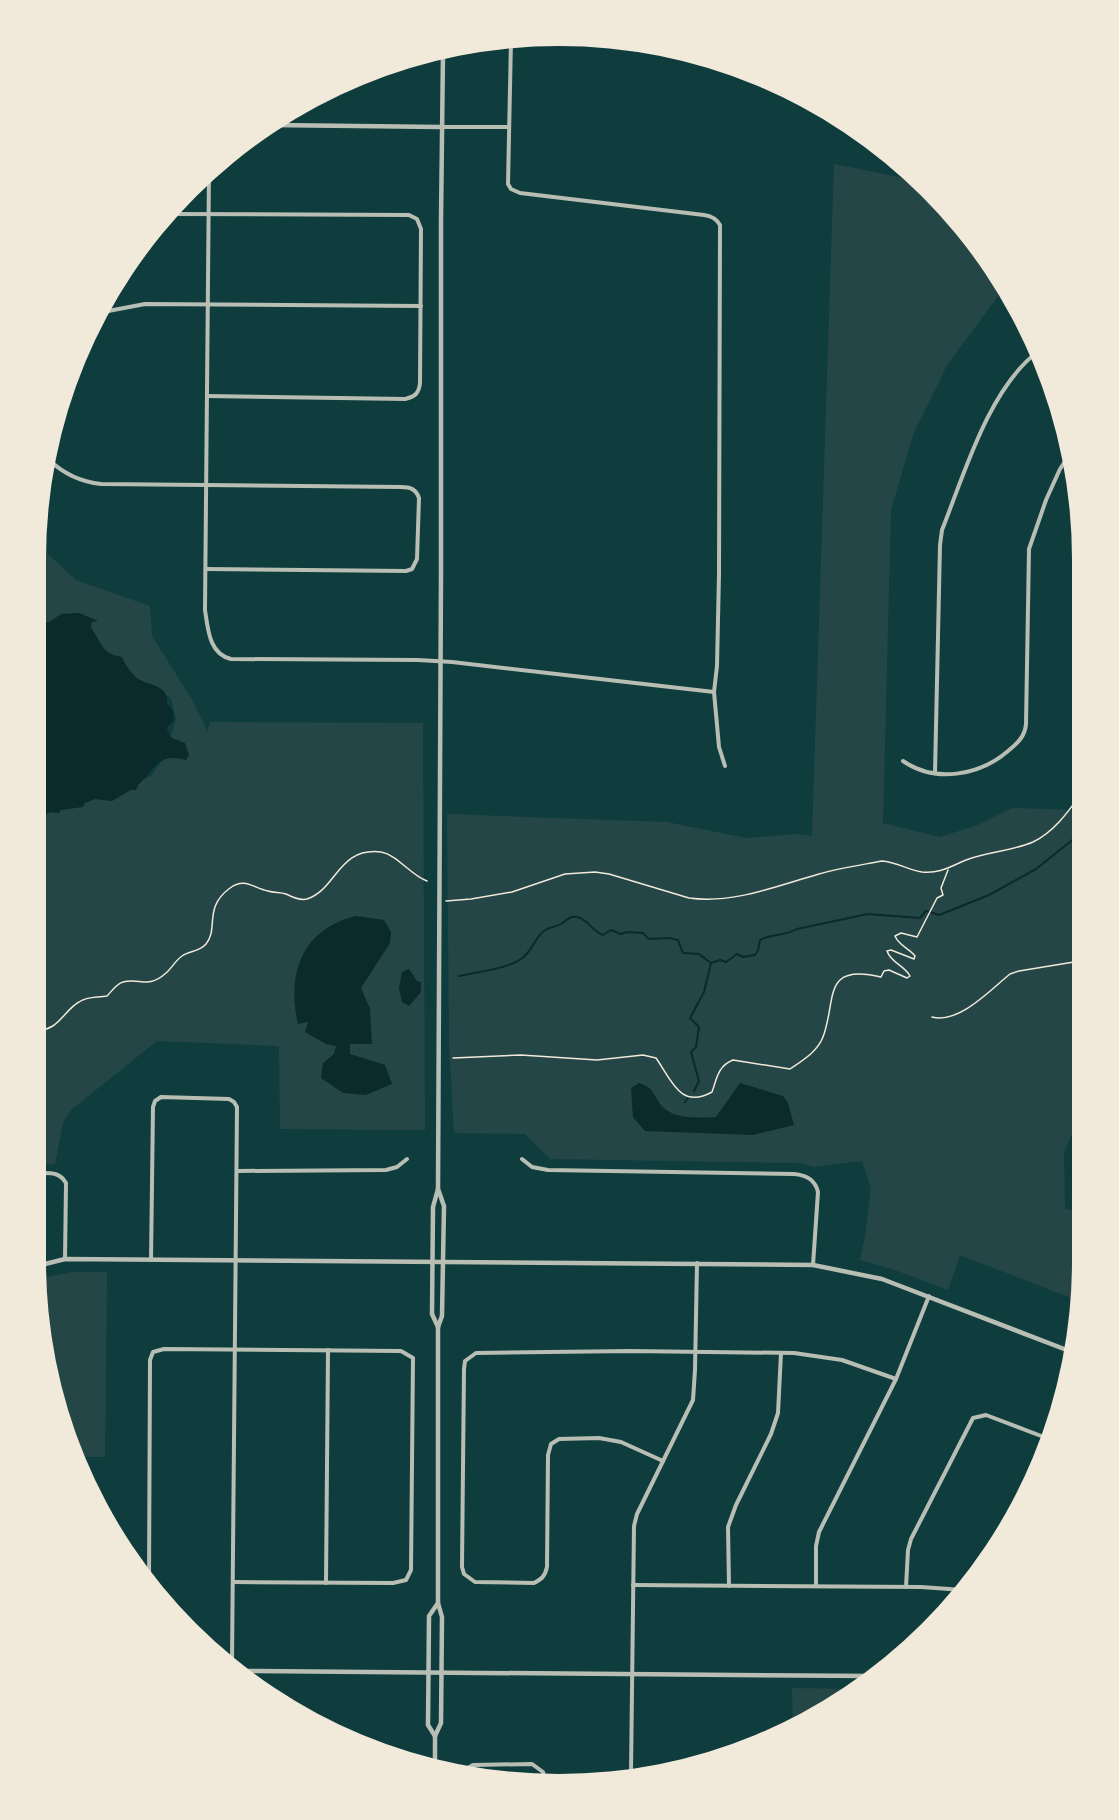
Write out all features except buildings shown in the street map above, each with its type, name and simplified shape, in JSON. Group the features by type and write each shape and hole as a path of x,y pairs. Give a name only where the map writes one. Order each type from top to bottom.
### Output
{"street":[{"path":"510,49 508,184 515,192 704,215 717,220 721,233 717,666 714,692 718,747 725,766"},
{"path":"438,1327 432,1314 432,1262 433,1207 438,1189 443,60"},
{"path":"287,125 510,127"},
{"path":"209,186 205,610 209,633 216,651 224,657 440,661 714,692"},
{"path":"182,213 414,217 420,223 421,229 419,389 411,398 207,396"},
{"path":"111,310 145,304 421,306"},
{"path":"935,773 942,530 985,423 1017,372 1031,357"},
{"path":"903,761 915,770 957,774 999,759 1025,733 1029,549 1039,517 1064,463"},
{"path":"55,464 64,472 93,483 401,487 414,490 419,498 417,559 412,569 406,571 206,569"},
{"path":"151,1260 154,1101 161,1097 223,1097 234,1102 237,1107 237,1171 232,1655"},
{"path":"237,1171 386,1170 397,1167 407,1159"},
{"path":"522,1159 532,1167 548,1170 807,1176 816,1185 818,1192 813,1264"},
{"path":"46,1173 57,1174 66,1183 65,1259"},
{"path":"435,1758 435,1736 441,1724 442,1673 442,1617 438,1603 438,1327 442,1316 444,1206 438,1189"},
{"path":"46,1264 65,1259 813,1264 865,1274 929,1296 1065,1349"},
{"path":"631,1768 634,1526 640,1507 693,1400 697,1263"},
{"path":"816,1586 816,1546 819,1533 896,1379 929,1296"},
{"path":"149,1568 151,1356 153,1352 164,1349 401,1351 413,1358 409,1575 406,1580 393,1583 233,1582"},
{"path":"326,1583 328,1350"},
{"path":"663,1461 621,1442 599,1438 559,1439 552,1444 548,1455 545,1575 534,1582 475,1582 464,1574 462,1568 464,1369 465,1361 476,1353 794,1353 842,1360 896,1379"},
{"path":"729,1586 728,1527 736,1505 763,1454 775,1424 778,1413 781,1353"},
{"path":"906,1587 908,1550 911,1539 973,1418 986,1414 1041,1436"},
{"path":"633,1585 906,1587 953,1589"},
{"path":"435,1736 428,1725 429,1616 438,1603"},
{"path":"252,1671 860,1676"},
{"path":"470,1766 532,1764 543,1773"}],"path":[{"path":"440,901 471,899 512,892 574,873 609,874 689,898 720,900 749,895 822,873 882,861 921,872 948,870 966,860 1032,843 1047,834 1072,806"},
{"path":"46,1030 53,1027 79,1001 90,997 106,996 124,981 153,982 165,974 182,955 201,949 207,943 213,911 218,900 229,888 239,882 251,884 265,891 297,899 307,899 320,891 348,861 359,855 373,852 389,855 415,876 427,881"},
{"path":"453,1058 521,1055 597,1060 643,1055 656,1058 667,1078 684,1095 693,1097 704,1096 712,1092 720,1069 725,1063 733,1060 790,1069 810,1055 822,1038 831,993 838,983 854,974 863,973 881,977 884,971 889,970 907,978 910,976 907,970 890,959 886,951 891,950 914,958 913,953 895,936 901,933 917,937 937,898 943,895 941,888 948,870"},
{"path":"932,1017 941,1019 960,1013 1010,974 1072,962"}],"shaded area":[{"path":"834,164 902,178 945,221 986,274 999,295 947,365 913,435 891,510 883,823 940,837 978,825 1012,808 1072,810 1072,1133 1064,1152 1065,1209 1072,1210 1071,1298 960,1255 948,1290 892,1269 860,1260 871,1187 862,1161 813,1167 801,1163 550,1159 525,1134 454,1133 449,1043 447,814 667,822 746,838 798,834 812,836"},
{"path":"46,553 76,580 150,606 152,636 193,701 206,728 206,734 210,722 423,723 425,1130 280,1129 279,1046 157,1041 71,1110 63,1123 55,1164 46,1164 46,815 64,806 113,795 151,776 164,758 176,720 171,698 145,682 120,674 46,631"},
{"path":"79,613 98,621 92,622 91,628 103,647 110,653 122,657 137,678 162,690 173,714 173,722 168,726 167,731 172,738 185,743 189,755 186,760 169,758 163,760 138,785 136,790 131,790 112,801 95,799 85,803 83,807 61,810 59,813 49,812 46,815 46,622 61,614"},
{"path":"356,916 384,920 391,932 390,943 361,988 370,1009 372,1044 350,1044 350,1054 385,1065 392,1084 366,1095 343,1093 321,1078 323,1063 334,1054 336,1046 326,1044 305,1032 308,1022 298,1024 294,995 298,967 311,943 321,932 334,924"},
{"path":"409,969 417,981 421,982 421,992 409,1006 402,1002 399,988 402,972"},
{"path":"639,1083 649,1088 661,1105 670,1112 676,1115 704,1118 716,1117 740,1083 783,1096 788,1103 794,1125 753,1135 645,1131 633,1117 631,1088"},
{"path":"72,1272 107,1272 105,1457 86,1457 74,1425 56,1361 47,1277"},
{"path":"792,1688 842,1689 816,1705 793,1717"}],"waterway":[{"path":"711,963 720,960 726,962 737,954 743,957 755,955 760,940 764,938 868,914 920,918 926,911 939,915 989,895 1036,869 1072,840"},
{"path":"459,976 500,968 521,959 544,931 574,917 581,918 603,935 611,930 621,934 643,933 649,939 678,940 683,953 699,954 711,963"},
{"path":"694,1091 699,1081 691,1052 696,1047 699,1027 690,1018 704,992 711,963"},
{"path":"685,1102 688,1098"}]}
